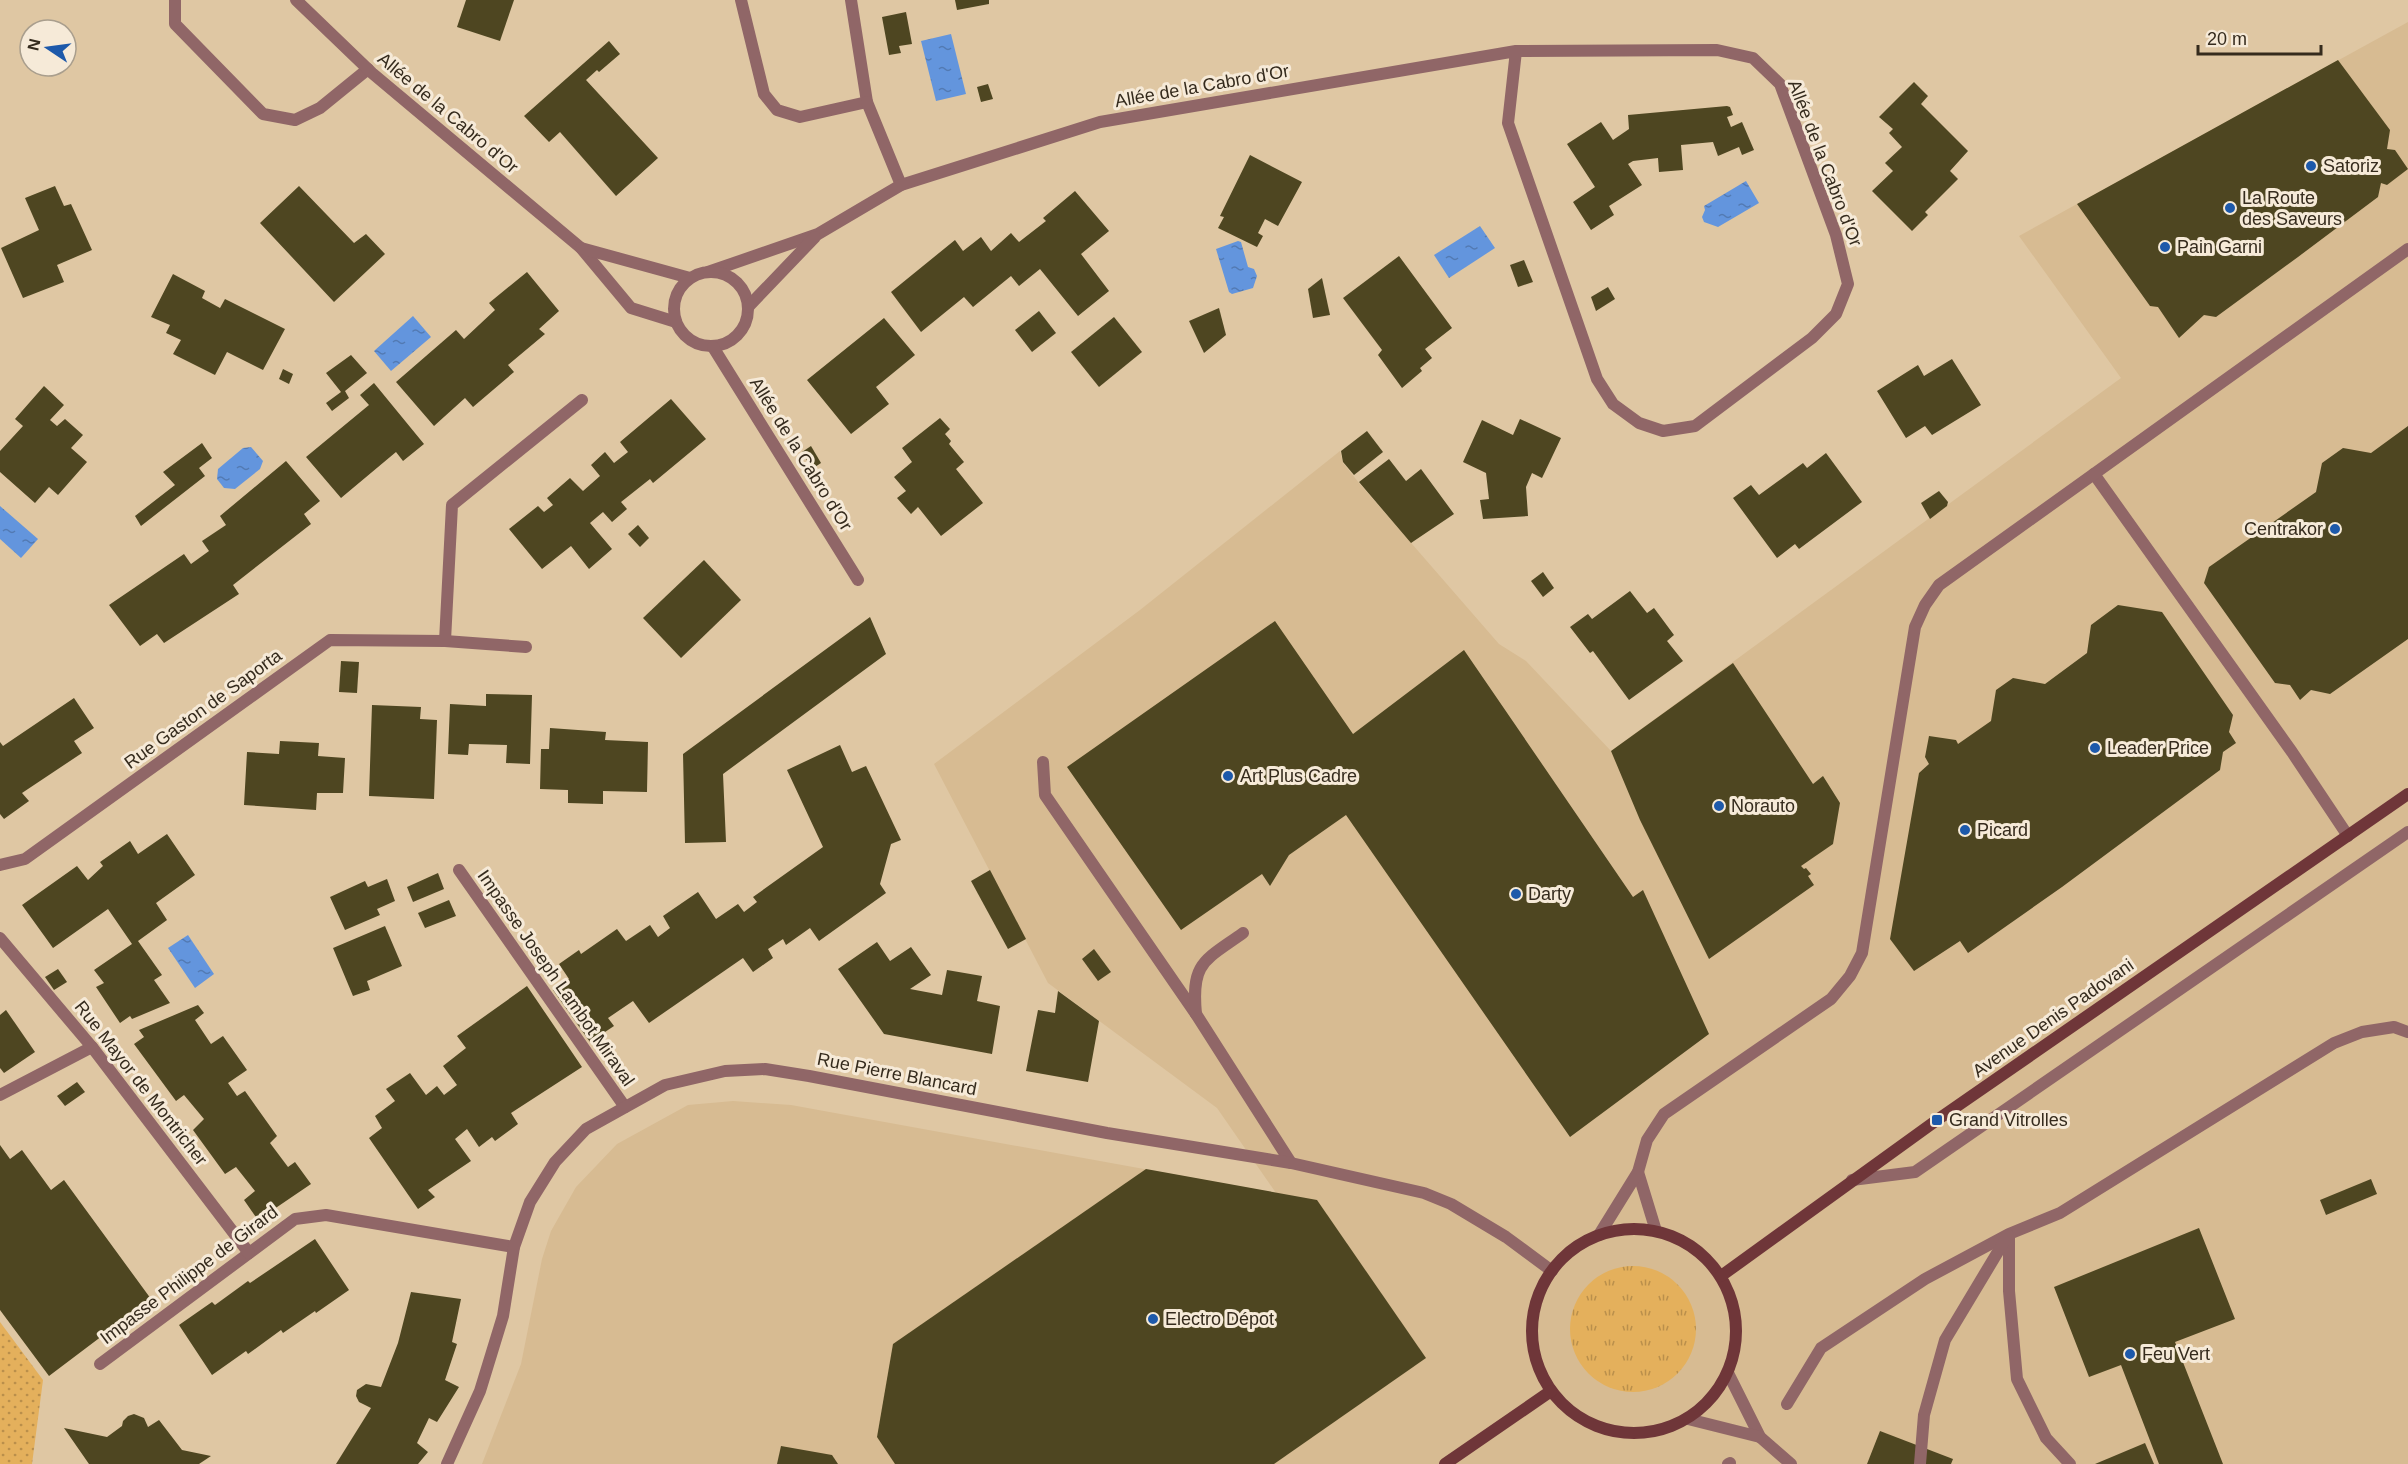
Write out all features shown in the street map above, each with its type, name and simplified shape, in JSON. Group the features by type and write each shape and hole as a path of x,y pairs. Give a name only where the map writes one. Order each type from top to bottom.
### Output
{"main road":[{"name":"Avenue Denis Padovani","path":"1721,1276 1852,1180 2408,794"},
{"path":"1618,1230 1656,1231 1681,1240 1703,1256 1721,1276 1734,1306 1736,1340 1728,1373 1711,1399 1688,1419 1659,1431 1628,1434 1599,1428 1572,1413 1551,1391 1537,1362 1532,1331 1537,1299 1552,1271 1565,1256 1581,1244 1599,1235 1618,1230"},
{"path":"1445,1464 1551,1391"}],"street":[{"path":"175,0 175,24 263,114 295,120 320,108 368,69"},
{"name":"Allée de la Cabro d'Or","path":"296,0 368,69 581,248 631,308 676,322"},
{"path":"741,0 764,94 777,110 800,117 867,102"},
{"path":"851,0 867,102 901,185"},
{"name":"Allée de la Cabro d'Or","path":"708,272 818,234 901,185 1100,122 1516,51 1717,50 1753,58 1780,84 1836,235 1848,284 1836,314 1812,338 1695,426 1663,431 1638,423 1613,404 1597,379 1508,123 1516,51"},
{"name":"Allée de la Cabro d'Or","path":"748,307 818,234"},
{"name":"Allée de la Cabro d'Or","path":"581,248 690,278"},
{"path":"1599,1235 1638,1172 1647,1140 1664,1114 1831,999 1850,976 1862,953 1915,627 1925,605 1939,585 2408,249"},
{"path":"708,272 728,275 742,288 748,307 744,326 731,341 713,347 697,344 684,335 676,322 674,306 679,290 690,278 708,272"},
{"name":"Allée de la Cabro d'Or","path":"713,347 858,580"},
{"path":"445,641 452,505 582,400"},
{"path":"2094,474 2292,752 2348,836"},
{"name":"Rue Gaston de Saporta","path":"0,865 25,859 330,640 445,641 526,647"},
{"path":"1043,762 1045,795 1196,1014 1291,1164"},
{"path":"1852,1180 1915,1172 2408,832"},
{"name":"Impasse Joseph Lambot Miraval","path":"459,870 625,1107"},
{"path":"1196,1014 1193,987 1204,961 1243,933"},
{"name":"Rue Mayor de Montricher","path":"0,938 92,1047 249,1253"},
{"path":"1787,1404 1821,1348 1925,1279 2009,1234 2060,1213 2334,1043 2362,1032 2394,1027 2408,1032"},
{"path":"0,1095 92,1047"},
{"name":"Rue Pierre Blancard","path":"447,1464 480,1391 503,1316 514,1246 530,1202 555,1162 586,1129 665,1085 725,1071 765,1069 1107,1133 1291,1164 1424,1193 1451,1203 1506,1236 1552,1271"},
{"path":"1638,1172 1656,1231"},
{"name":"Impasse Philippe de Girard","path":"100,1364 295,1219 327,1215 514,1246"},
{"path":"1920,1464 1924,1414 1945,1340 2009,1234"},
{"path":"2009,1234 2009,1292 2017,1379 2046,1438 2070,1464"},
{"path":"1728,1373 1760,1437 1791,1464"},
{"path":"1688,1419 1760,1437"}],"shaded area":[{"path":"2408,22 2408,1464 482,1464 521,1364 542,1259 551,1231 576,1187 617,1144 688,1105 733,1101 791,1105 1276,1193 1217,1108 1048,983 934,764 1140,610 1340,451 1343,463 1359,483 1499,644 1526,661 1611,751 2121,378 2019,236"}],"green space":[{"path":"1633,1266 1657,1271 1677,1285 1691,1305 1696,1329 1691,1353 1677,1373 1657,1387 1633,1392 1609,1387 1589,1373 1575,1353 1570,1329 1575,1305 1589,1285 1609,1271"},
{"path":"0,1322 43,1380 32,1464 0,1464"}],"water":[{"path":"951,34 966,94 936,101 921,41"},
{"path":"1746,181 1759,203 1718,227 1704,222 1702,217 1704,206"},
{"path":"1480,226 1495,248 1449,278 1434,255"},
{"path":"1241,242 1248,267 1254,269 1257,276 1253,288 1232,294 1229,292 1216,249"},
{"path":"413,316 431,337 391,371 374,351"},
{"path":"251,447 263,461 260,469 235,489 224,488 217,479 218,469 243,448"},
{"path":"0,506 38,539 21,558 0,539"},
{"path":"188,935 214,974 195,988 168,948"}],"building":[{"path":"466,0 514,0 500,41 457,27"},
{"path":"955,0 989,0 989,4 957,10"},
{"path":"906,12 912,44 899,46 901,53 889,55 882,17"},
{"path":"609,41 620,54 586,80 658,158 616,196 560,132 549,142 524,116"},
{"path":"2338,60 2390,130 2387,149 2395,150 2408,169 2387,185 2381,183 2378,197 2298,257 2216,317 2204,315 2179,338 2158,307 2150,306 2077,204"},
{"path":"1914,82 1928,96 1921,104 1968,151 1950,171 1958,179 1925,212 1928,215 1912,231 1872,191 1893,171 1885,163 1902,147 1889,133 1893,129 1879,117"},
{"path":"988,84 993,99 981,102 977,87"},
{"path":"1730,107 1733,115 1727,117 1731,127 1742,122 1754,150 1742,155 1739,147 1718,156 1713,142 1681,145 1683,170 1659,172 1658,158 1633,161 1628,164 1642,185 1609,206 1614,215 1591,230 1573,202 1595,187 1567,144 1601,122 1613,140 1629,129 1628,115"},
{"path":"1250,155 1302,182 1278,226 1265,219 1258,233 1263,236 1257,247 1218,228 1224,217 1220,216"},
{"path":"55,186 64,206 71,204 92,250 57,265 64,282 23,298 1,248 39,230 25,198"},
{"path":"299,186 354,243 366,234 385,254 334,302 260,223"},
{"path":"1075,191 1109,231 1081,254 1109,291 1078,316 1040,269 1019,286 1011,276 973,307 964,297 921,332 891,292 955,240 963,251 981,237 991,251 1011,233 1019,242 1046,221 1043,218"},
{"path":"1399,256 1452,328 1425,349 1432,358 1420,368 1422,371 1402,388 1378,355 1382,350 1343,298"},
{"path":"1524,260 1533,282 1518,287 1510,265"},
{"path":"527,272 559,311 539,329 545,334 508,365 514,372 473,407 465,398 434,426 396,382 456,330 464,339 495,310 489,303"},
{"path":"173,274 205,291 202,298 220,308 225,299 285,329 263,370 227,352 215,375 173,354 181,340 166,333 170,325 151,317"},
{"path":"1322,278 1330,315 1313,318 1308,289"},
{"path":"1608,287 1615,299 1596,311 1591,297"},
{"path":"1219,308 1226,335 1204,353 1189,321"},
{"path":"1039,311 1056,333 1032,352 1015,330"},
{"path":"1114,317 1142,352 1099,387 1071,352"},
{"path":"884,318 915,355 876,387 889,404 851,434 807,380"},
{"path":"351,355 367,373 345,391 349,398 332,411 326,403 341,392 326,373"},
{"path":"1952,359 1981,405 1932,435 1925,426 1906,438 1877,391 1918,365 1924,376"},
{"path":"283,369 293,374 289,384 279,379"},
{"path":"374,383 424,444 403,461 396,452 341,498 306,457 369,405 360,395"},
{"path":"44,386 64,405 50,420 57,426 65,419 83,435 71,448 87,462 58,495 49,487 35,503 0,472 0,451 23,426 15,419"},
{"path":"671,399 706,439 653,483 650,479 621,502 627,509 612,522 603,512 590,523 612,549 589,569 571,546 542,569 509,529 538,506 544,512 553,505 547,498 570,478 583,491 600,476 591,465 605,452 614,463 628,452 620,442"},
{"path":"940,418 950,429 945,434 951,441 949,444 964,462 956,469 983,503 941,536 918,507 911,514 897,498 906,491 894,477 912,462 902,448"},
{"path":"1520,419 1561,438 1542,478 1532,473 1526,487 1528,516 1483,519 1480,500 1489,499 1486,473 1463,462 1482,420 1513,435"},
{"name":"Centrakor","path":"2408,426 2408,639 2330,694 2311,690 2300,700 2290,685 2275,683 2204,583 2209,567 2316,492 2322,463 2343,448 2371,453"},
{"path":"1367,431 1383,452 1354,475 1343,462 1341,451"},
{"path":"202,443 212,458 199,468 205,476 141,526 135,516 175,485 163,472"},
{"path":"811,446 821,463 812,469 802,452"},
{"path":"1826,453 1862,502 1799,549 1795,544 1777,558 1733,498 1751,485 1759,495 1803,463 1807,468"},
{"path":"1389,459 1406,481 1421,469 1454,514 1411,543 1359,482"},
{"path":"286,461 320,501 304,514 311,524 233,585 239,594 164,643 157,634 140,646 109,605 184,554 191,564 209,551 202,541 226,525 220,516"},
{"path":"1939,491 1948,502 1947,506 1930,519 1921,503"},
{"path":"638,525 649,538 640,547 628,534"},
{"path":"704,560 741,600 681,658 643,618"},
{"path":"1543,572 1554,588 1543,597 1531,581"},
{"path":"1630,591 1647,613 1654,608 1674,635 1667,641 1683,661 1629,700 1593,651 1590,653 1570,627 1588,614 1592,619"},
{"name":"Leader Price","path":"2118,605 2162,612 2233,715 2229,732 2236,743 2223,752 2220,770 2062,887 1968,953 1960,941 1914,971 1890,939 1919,773 1929,764 1925,757 1929,736 1956,740 1958,744 1991,721 1996,690 2013,678 2045,684 2087,653 2091,625"},
{"path":"870,617 886,654 723,774 726,842 685,843 683,754"},
{"name":"Darty","path":"1275,621 1353,734 1464,650 1633,897 1643,890 1709,1034 1570,1137 1346,815 1289,855 1270,886 1262,874 1181,930 1067,767"},
{"path":"341,661 359,662 357,693 339,692"},
{"name":"Norauto","path":"1733,663 1813,784 1823,776 1840,803 1833,844 1801,866 1811,874 1808,876 1814,885 1709,959 1640,820 1611,751"},
{"path":"486,694 532,695 530,764 506,763 507,745 469,744 468,755 448,754 450,704 486,706"},
{"path":"74,698 94,728 74,741 82,753 22,793 29,801 4,819 0,814 0,742 3,746"},
{"path":"372,705 421,707 420,719 437,720 434,799 369,796"},
{"path":"550,728 606,732 605,740 648,742 647,792 603,791 603,804 568,803 568,790 540,789 541,749 549,749"},
{"path":"280,741 319,743 318,756 345,758 343,793 317,793 316,810 244,805 247,752 279,754"},
{"path":"840,745 852,772 866,766 901,840 891,844 880,884 886,893 819,941 810,928 786,945 783,939 768,949 773,958 753,972 743,958 649,1023 633,1001 608,1018 614,1026 590,1042 553,990 569,979 559,964 579,950 581,954 617,929 626,941 650,925 658,937 670,928 663,916 698,892 716,919 738,904 744,912 757,902 753,897 823,847 787,770"},
{"path":"167,834 195,875 156,903 167,920 138,941 162,975 154,980 170,1003 132,1019 130,1016 120,1023 96,987 104,983 94,970 132,944 108,909 53,948 22,905 77,866 88,880 103,866 100,862 130,841 138,854"},
{"path":"990,870 1026,939 1008,949 971,881"},
{"path":"438,873 444,889 413,902 407,887"},
{"path":"387,879 395,901 377,909 380,915 345,930 330,897 365,881 368,887"},
{"path":"449,900 456,916 425,928 418,913"},
{"path":"385,926 402,966 367,981 370,990 353,996 333,948"},
{"path":"877,942 890,961 911,947 931,975 910,989 942,995 947,970 982,976 977,1001 1000,1006 992,1054 884,1034 838,969"},
{"path":"1094,949 1111,972 1098,981 1082,959"},
{"path":"58,969 67,982 54,990 45,977"},
{"path":"527,986 582,1067 511,1113 518,1124 495,1141 492,1137 479,1147 467,1129 455,1139 471,1161 428,1190 435,1197 418,1209 369,1138 382,1128 375,1116 395,1101 386,1089 410,1073 426,1095 437,1086 444,1095 457,1085 443,1066 466,1048 457,1036"},
{"path":"1058,991 1099,1021 1088,1082 1026,1071 1038,1010 1055,1013"},
{"path":"198,1005 204,1013 195,1020 211,1044 223,1036 247,1070 228,1083 237,1096 245,1091 277,1136 270,1143 288,1167 295,1162 311,1184 258,1220 244,1200 255,1191 236,1167 225,1174 193,1130 204,1119 184,1095 176,1101 134,1044 144,1037 139,1030"},
{"path":"6,1010 35,1052 4,1073 0,1068 0,1015"},
{"path":"77,1082 85,1092 65,1106 57,1096"},
{"path":"0,1145 10,1159 22,1150 51,1190 64,1180 151,1299 49,1376 0,1310"},
{"name":"Electro Dépot","path":"1146,1169 1317,1200 1426,1358 1274,1464 895,1464 877,1437 893,1344"},
{"path":"2371,1179 2377,1194 2326,1215 2320,1200"},
{"name":"Feu Vert","path":"2199,1228 2235,1319 2175,1342 2223,1464 2159,1464 2121,1365 2089,1377 2054,1287"},
{"path":"315,1239 349,1290 283,1333 281,1330 248,1354 246,1351 212,1375 179,1325 212,1302 215,1305 248,1281 250,1283"},
{"path":"411,1292 461,1299 452,1342 457,1344 445,1380 459,1387 437,1422 429,1418 417,1443 428,1452 418,1464 336,1464 371,1408 359,1402 356,1396 357,1390 366,1384 381,1387 398,1343"},
{"path":"134,1414 144,1418 148,1427 159,1420 182,1450 211,1456 199,1464 89,1464 64,1428 107,1437 122,1426 128,1416"},
{"path":"1880,1431 1953,1459 1951,1464 1867,1464"},
{"path":"2145,1443 2154,1464 2095,1464"},
{"path":"781,1446 832,1455 838,1464 777,1464"}],"place":[{"name":"Satoriz","path":"2311,166"},
{"name":"La Route des Saveurs","path":"2230,208"},
{"name":"Pain Garni","path":"2165,247"},
{"name":"Centrakor","path":"2335,529"},
{"name":"Leader Price","path":"2095,748"},
{"name":"Art Plus Cadre","path":"1228,776"},
{"name":"Norauto","path":"1719,806"},
{"name":"Picard","path":"1965,830"},
{"name":"Darty","path":"1516,894"},
{"name":"Grand Vitrolles","path":"1937,1120"},
{"name":"Electro Dépot","path":"1153,1319"},
{"name":"Feu Vert","path":"2130,1354"}]}
